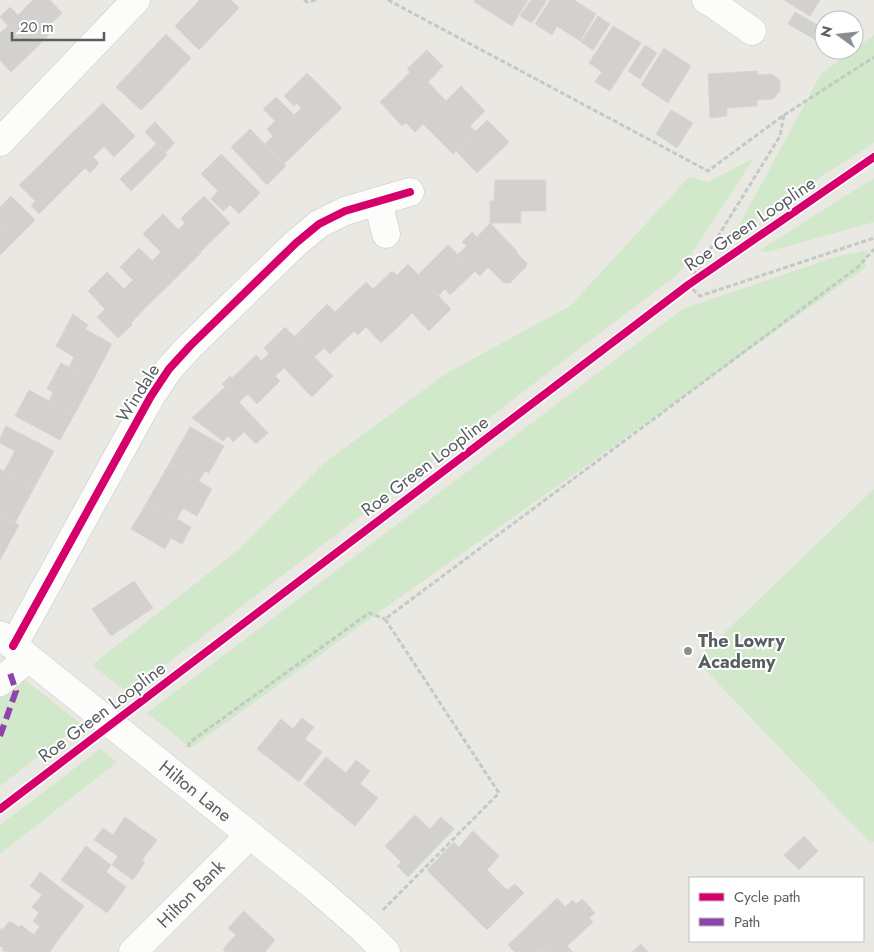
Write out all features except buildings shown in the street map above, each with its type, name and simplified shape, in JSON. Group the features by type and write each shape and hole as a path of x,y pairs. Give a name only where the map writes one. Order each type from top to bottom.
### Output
{"street":[{"path":"0,142 136,0"},
{"path":"713,2 752,31"},
{"name":"Windale","path":"14,646 151,396 169,369 190,346 296,243 319,224 346,211 410,192"},
{"path":"378,201 386,234"},
{"path":"0,682 14,646"},
{"name":"Hilton Lane","path":"14,646 310,883 364,930 386,952"},
{"name":"Hilton Bank","path":"133,952 250,835"}],"path":[{"path":"304,0 307,2 316,0"},
{"path":"388,0 708,171 784,115 874,57"},
{"path":"784,115 780,136 688,285 700,296 874,238"},
{"path":"385,619 858,267 874,250"},
{"path":"171,772 190,742 369,613 385,619 499,793 401,890 364,930"}],"green space":[{"path":"874,35 874,143 736,231 821,74 840,60 864,60 864,42"},
{"path":"754,158 679,273 128,693 92,665 239,549 324,463 447,373 570,306 689,177 708,182"},
{"path":"874,178 874,222 767,252 760,250"},
{"path":"867,250 865,268 191,748 147,713 683,309 835,257"},
{"path":"874,489 874,841 871,844 696,660"},
{"path":"24,679 81,724 0,786 0,698"},
{"path":"100,749 117,762 0,854 0,825"}],"marked path":[{"path":"0,736 16,691 10,673"}],"cycle path":[{"name":"Roe Green Loopline","path":"0,809 688,285 874,157"},
{"path":"13,646 151,396 169,369 190,346 296,243 319,224 345,211 410,192"}],"place":[{"name":"The Lowry Academy","path":"688,651"}]}
